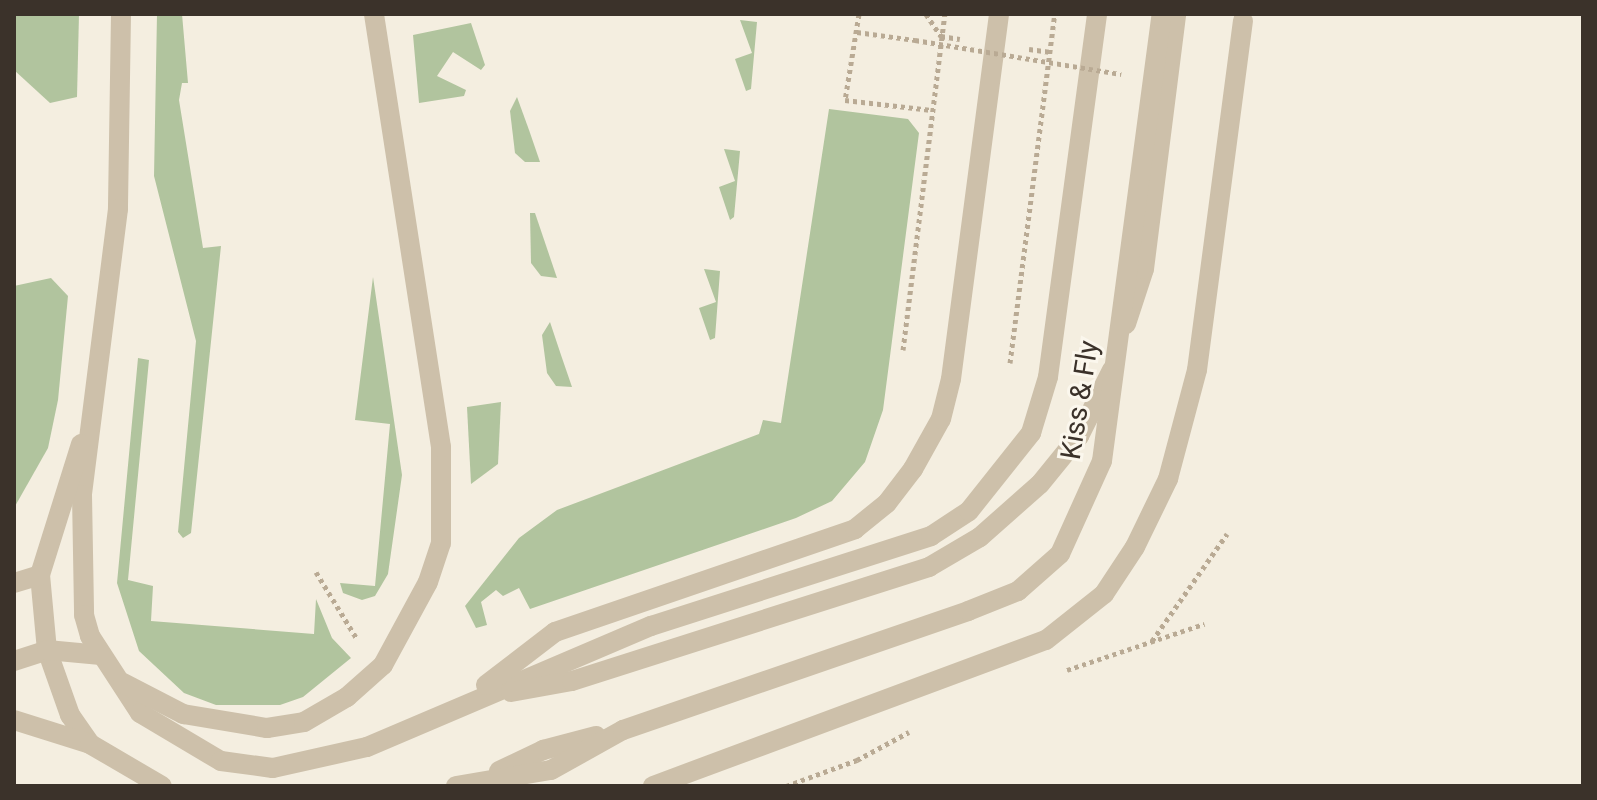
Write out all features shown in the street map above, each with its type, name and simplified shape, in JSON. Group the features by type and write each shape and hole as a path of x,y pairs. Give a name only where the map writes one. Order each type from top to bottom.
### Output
{"street":[{"path":"121,14 118,209 92,414 80,564 84,615 101,655 123,683 140,713 172,735 221,761 273,768 367,747 467,700 651,626 931,536 969,511 1031,433 1048,377 1097,14"},
{"path":"123,683 183,714 267,728 304,722 347,697 383,665 428,582 441,543 441,447 374,14"},
{"path":"467,700 555,632 855,529 887,503 941,419 951,379 999,14"},
{"name":"Kiss & Fly","path":"456,786 485,778 551,770 623,730 968,611 1018,591 1060,554 1102,461 1162,14"},
{"path":"467,700 572,681 929,567 980,537 1040,484 1079,436 1109,379 1144,269 1176,14"},
{"path":"653,786 1046,640 1104,594 1135,547 1168,479 1197,370 1244,14"},
{"path":"90,744 70,715 47,650 40,575 60,495 92,414"},
{"path":"14,583 40,575"},
{"path":"14,661 47,650 101,655"},
{"path":"14,720 90,744 162,786"}],"path":[{"path":"859,14 845,100 931,110"},
{"path":"903,350 945,14"},
{"path":"1010,363 1055,14"},
{"path":"856,32 1118,73"},
{"path":"1152,642 1227,534"},
{"path":"316,572 363,646"}],"green space":[{"path":"14,14 79,14 77,97 50,103 14,70"},
{"path":"157,14 182,14 188,83 182,83 179,100 203,248 221,246 191,533 183,538 178,532 196,341 154,176"},
{"path":"740,20 757,22 751,89 746,91 735,59 752,53"},
{"path":"471,23 485,65 481,70 453,52 437,76 466,90 464,96 419,103 413,35"},
{"path":"517,97 540,162 525,162 515,153 510,111"},
{"path":"829,109 908,119 919,133 883,410 865,462 832,501 796,518 530,609 519,588 503,596 496,590 481,602 487,625 476,628 465,606 519,538 557,510 759,434 763,420 781,423"},
{"path":"724,149 740,151 734,217 730,220 719,187 735,181"},
{"path":"530,213 535,213 557,278 541,276 531,263"},
{"path":"704,269 720,271 715,338 710,340 699,308 716,302"},
{"path":"373,277 402,475 388,574 375,596 362,600 343,593 340,583 375,586 390,424 355,420"},
{"path":"51,278 68,296 58,400 48,448 14,508 14,286"},
{"path":"550,322 572,387 556,386 547,373 542,335"},
{"path":"138,358 149,360 128,580 153,586 151,621 314,634 316,599 332,638 351,658 303,697 280,705 216,705 184,693 139,651 117,583"},
{"path":"501,402 498,464 471,484 467,407"}]}
